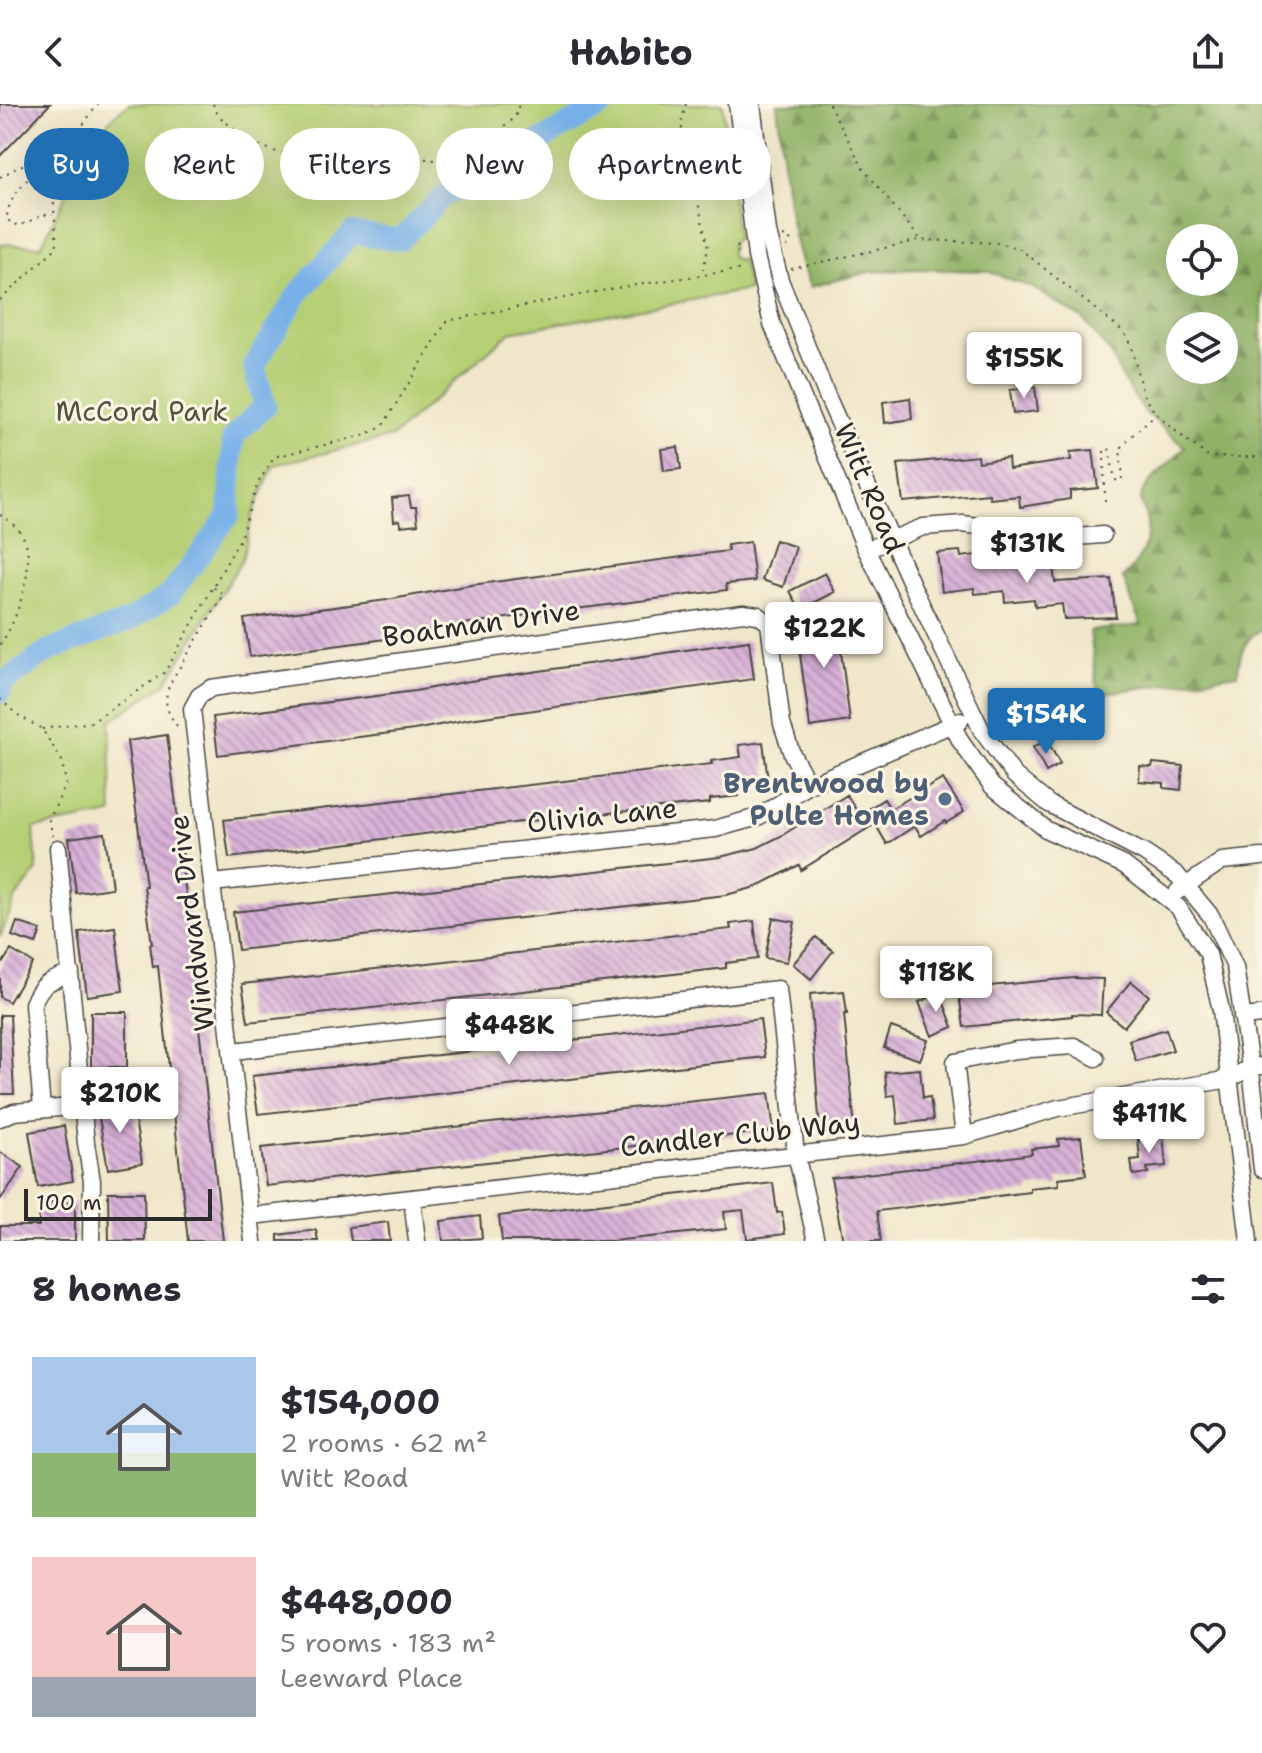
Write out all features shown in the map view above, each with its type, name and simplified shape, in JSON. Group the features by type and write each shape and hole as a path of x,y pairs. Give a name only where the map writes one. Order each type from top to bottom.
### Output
{"street":[{"name":"Witt Road","path":"737,104 746,128"},
{"name":"Witt Road","path":"749,128 752,104"},
{"name":"Witt Road","path":"752,200 756,256 772,324 866,550 961,742 992,786 1047,830 1124,865 1178,907 1208,954 1221,1010 1249,1241"},
{"name":"Witt Road","path":"762,200 780,280 817,373 982,731 1014,775 1049,804 1144,853 1177,875 1211,916 1235,967 1242,1017 1256,1066 1262,1169"},
{"path":"866,550 923,527 963,524 1061,538 1103,535"},
{"name":"Boatman Drive","path":"199,696 211,688 743,613 758,615 769,623 782,724 792,754 809,785"},
{"name":"Windward Drive","path":"199,696 192,709 253,1241"},
{"name":"Olivia Lane","path":"212,883 715,829 758,817 809,785 974,714"},
{"path":"1093,851 1103,832"},
{"path":"58,848 92,1181 91,1241"},
{"path":"1168,900 1184,885 1222,861 1262,857"},
{"path":"42,1109 33,1004 38,990 48,982 71,973"},
{"path":"233,1051 778,989 796,1154 816,1241"},
{"path":"1242,1017 1262,1015"},
{"path":"964,1136 955,1062 1016,1050 1074,1046 1096,1058"},
{"path":"1230,1079 1256,1066"},
{"path":"1230,1079 1258,1086"},
{"name":"Candler Club Way","path":"251,1216 964,1136 1058,1108 1230,1079"},
{"path":"0,1118 14,1112 82,1106"},
{"path":"412,1198 417,1241"}],"path":[{"path":"81,128 98,104"},
{"path":"213,104 218,115 233,128"},
{"path":"264,147 279,153 321,149 371,150 433,160 476,146 515,118 519,104"},
{"path":"686,104 681,124 708,248 702,274"},
{"path":"829,104 863,168 920,240"},
{"path":"0,177 35,158 43,163 11,201 7,220 19,226 43,215 55,215"},
{"path":"0,300 57,247 54,200"},
{"path":"779,237 789,238 791,242 783,250"},
{"path":"785,270 920,240 999,243 1020,249 1124,332 1134,350 1145,398 1208,457 1262,457"},
{"path":"744,244 736,247 735,251 745,254"},
{"path":"42,729 92,722 165,672 240,539 258,483 274,457 362,436 382,427 447,321 749,268"},
{"path":"1105,501 1104,452 1109,448 1115,480 1121,481 1120,451 1125,440 1140,431 1157,412"},
{"path":"0,515 12,522 27,546 27,575 10,631 0,645"},
{"path":"177,726 168,713 164,698 224,595 213,587"},
{"path":"0,699 18,715 42,729 62,761 66,784 49,820 58,848"}],"green space":[{"name":"McCord Park","path":"129,104 723,104 726,128 569,128 569,200 733,200 737,238 732,243 731,254 734,259 742,260 749,290 510,332 392,437 274,465 253,513 242,560 165,684 110,721 112,814 34,828 37,871 16,897 0,937 0,244 41,246 64,200 129,200 129,128 104,128"},
{"path":"777,104 1262,104 1262,629 1251,637 1244,648 1238,674 1098,694 1090,631 1141,625 1123,578 1146,543 1142,493 1185,447 1144,411 1110,353 1083,319 1031,287 987,271 915,269 869,272 810,287 796,243 784,174"}],"building":[{"path":"0,104 50,104 24,128 0,156"},
{"path":"1035,387 1038,411 1013,414 1010,390"},
{"path":"910,398 912,419 885,423 883,402"},
{"path":"678,447 681,469 664,471 661,449"},
{"path":"1093,450 1098,488 1070,491 1070,499 1020,507 1019,496 990,499 989,494 903,502 898,464 978,456 979,462 1008,458 1009,469 1071,460 1070,452"},
{"path":"409,496 411,507 416,507 418,524 401,526 400,520 394,521 392,498"},
{"path":"775,540 796,547 783,587 762,580"},
{"path":"750,542 755,581 726,584 727,590 528,615 386,639 250,657 244,619 728,551 727,545"},
{"path":"960,551 961,557 992,553 994,565 1023,562 1024,569 1053,566 1055,582 1111,579 1116,617 1064,619 1062,604 1035,607 1034,599 1005,602 1004,591 975,594 974,588 942,592 937,553"},
{"path":"825,573 835,592 800,610 790,591"},
{"path":"840,612 843,635 839,636 850,721 810,727 799,647 804,646 799,618"},
{"path":"749,641 754,679 470,719 414,730 218,755 213,717 415,691"},
{"path":"167,735 192,932 189,932 223,1241 188,1241 158,966 153,967 127,741"},
{"path":"1047,740 1060,764 1046,772 1033,747"},
{"path":"763,742 768,780 738,783 739,796 710,799 710,803 538,820 229,858 224,820 712,764 711,761 741,757 739,745"},
{"path":"1153,763 1183,766 1181,790 1164,788 1164,783 1139,781 1140,766 1152,767"},
{"path":"943,779 964,812 946,823 921,836 915,826 887,844 875,824 801,870 799,865 756,887 726,895 238,950 233,912 720,857 757,848 847,795 859,815 884,799 890,809"},
{"path":"105,833 112,888 76,893 69,838"},
{"path":"773,918 795,922 787,962 765,958"},
{"path":"754,921 758,959 726,963 726,968 248,1022 242,984 731,929 730,924"},
{"path":"17,922 41,930 36,944 12,936"},
{"path":"115,927 123,991 87,996 79,932"},
{"path":"816,937 833,951 811,979 793,964"},
{"path":"11,950 33,963 9,1002 0,997 0,967"},
{"path":"1074,978 1103,979 1101,1015 1072,1014 964,1027 958,989"},
{"path":"1131,981 1149,996 1124,1027 1106,1012"},
{"path":"844,991 855,1129 820,1132 810,994"},
{"path":"940,993 953,1027 932,1036 919,1002"},
{"path":"91,1012 127,1012 127,1067 91,1067"},
{"path":"0,1015 10,1015 14,1094 0,1094"},
{"path":"760,1019 765,1057 258,1114 252,1076"},
{"path":"891,1027 928,1040 920,1060 884,1048"},
{"path":"1166,1029 1173,1050 1136,1061 1129,1040"},
{"path":"920,1069 923,1098 930,1097 933,1120 898,1124 895,1095 887,1096 885,1072"},
{"path":"769,1093 774,1131 266,1186 261,1148"},
{"path":"132,1101 142,1163 108,1169 97,1106"},
{"path":"64,1126 73,1181 38,1187 29,1132"},
{"path":"1163,1136 1166,1166 1147,1168 1148,1173 1133,1175 1131,1160 1140,1159 1138,1139"},
{"path":"1081,1137 1086,1175 1058,1178 1059,1185 1030,1188 1030,1192 877,1211 881,1241 843,1241 831,1178 1032,1154 1031,1149 1059,1146 1058,1139"},
{"path":"0,1152 23,1167 0,1200"},
{"path":"773,1183 777,1213 782,1212 785,1234 747,1239 743,1210 724,1212 726,1229 612,1241 502,1241 499,1216"},
{"path":"108,1192 144,1192 145,1241 109,1241"},
{"path":"39,1202 75,1202 75,1241 0,1241 0,1226 39,1226"},
{"path":"480,1216 482,1238 443,1241 441,1221"},
{"path":"388,1222 390,1241 351,1241 349,1227"},
{"path":"316,1230 318,1241 278,1241 278,1235"}],"waterway":[{"path":"0,692 3,683 50,650 128,621 170,595 229,515 233,437 265,406 254,366 297,295 352,233 400,240 443,196 605,104"}],"place":[{"name":"Brentwood by Pulte Homes","path":"945,799"}]}
